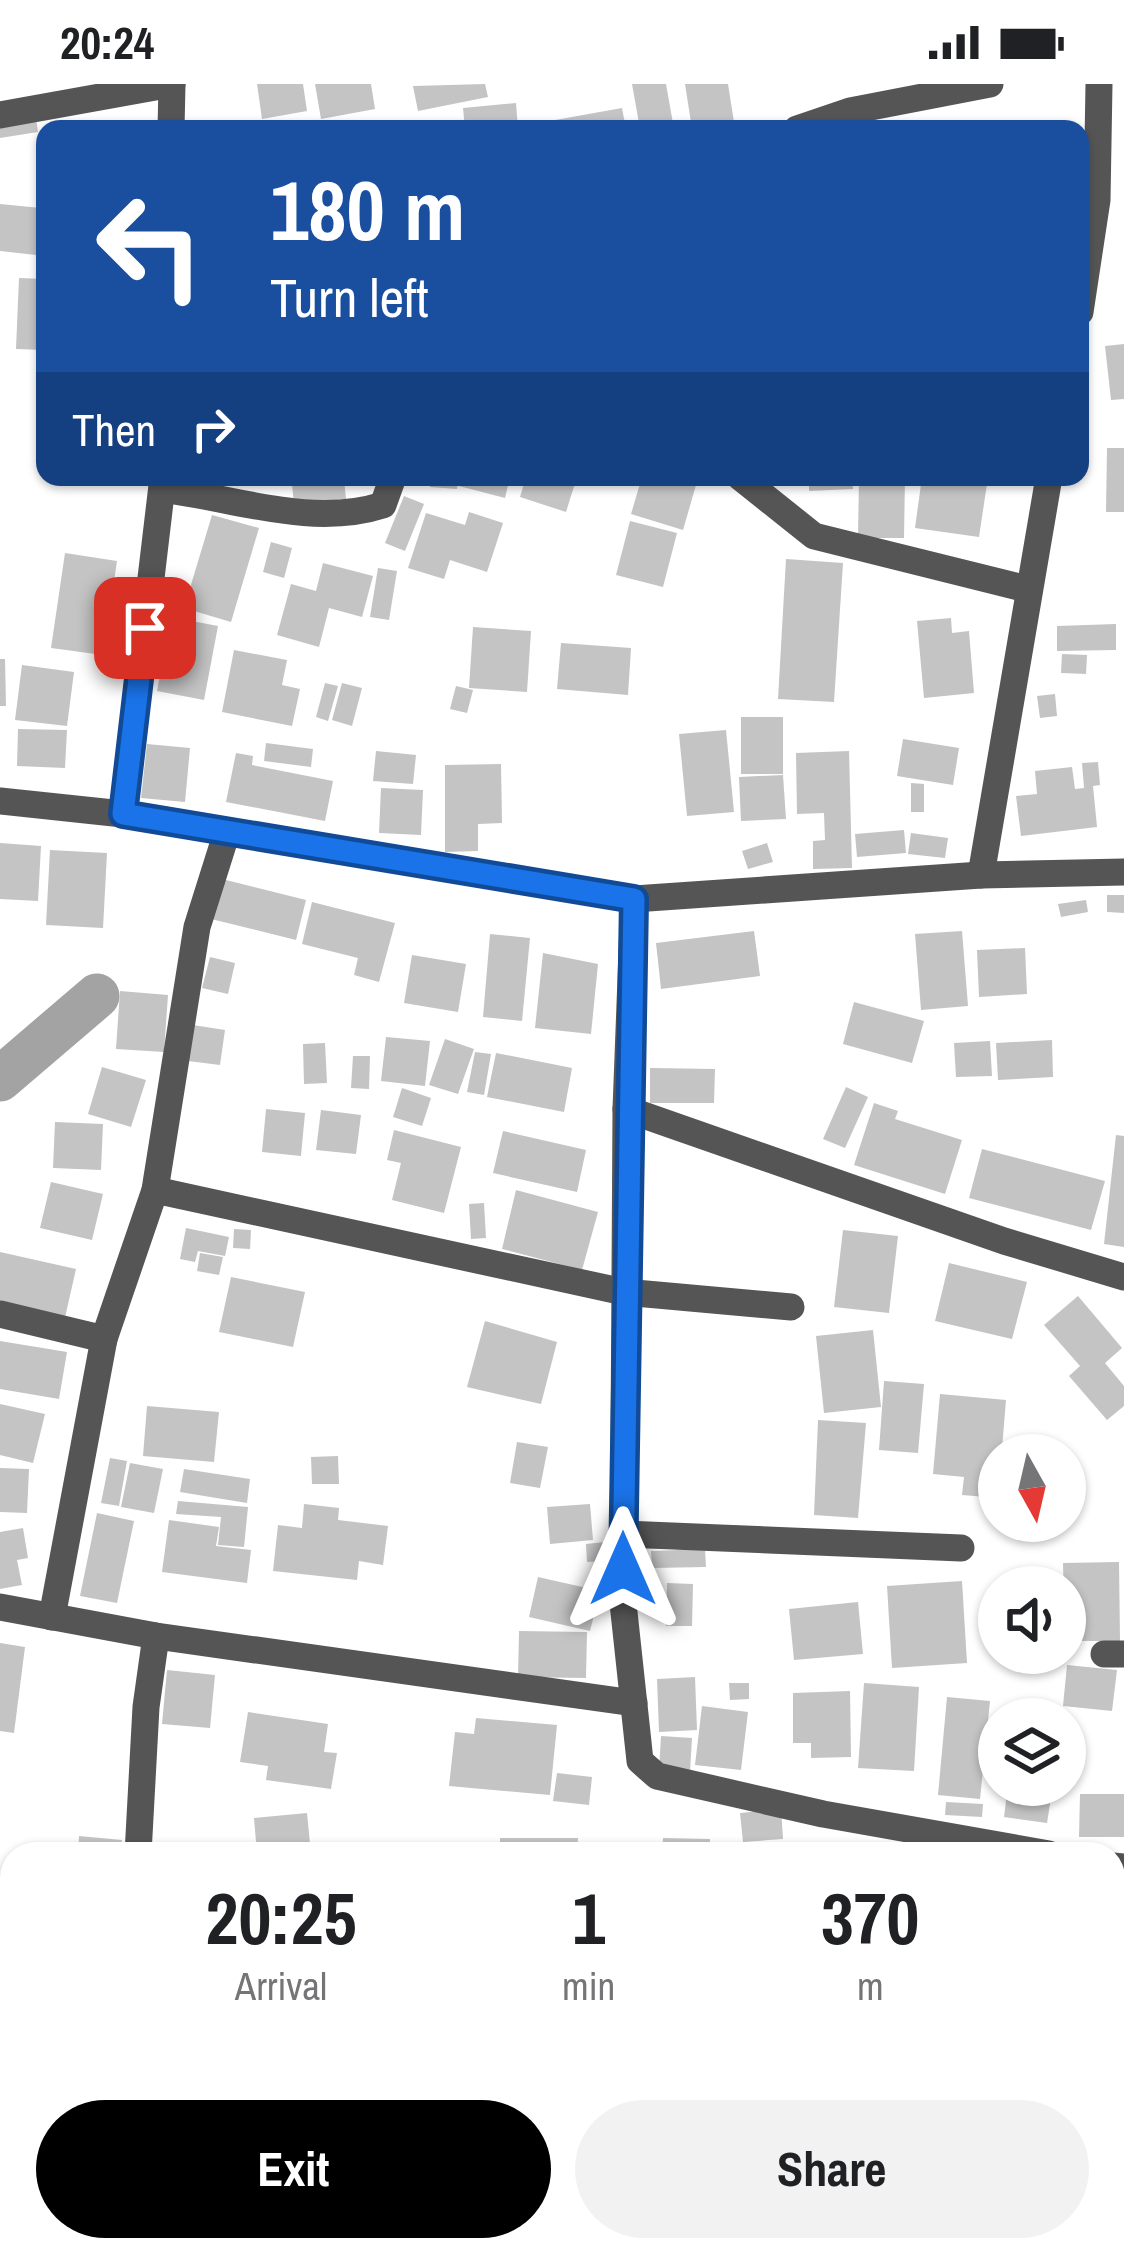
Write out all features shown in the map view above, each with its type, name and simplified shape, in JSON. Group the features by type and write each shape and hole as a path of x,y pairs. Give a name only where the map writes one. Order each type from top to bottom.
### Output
{"street":[{"path":"0,115 172,84 171,120"},
{"path":"824,120 990,84"},
{"path":"1089,251 1097,200 1099,84"},
{"path":"123,814 162,486"},
{"path":"175,486 264,507 354,515 383,505 390,486"},
{"path":"751,486 814,536 1027,590"},
{"path":"981,875 1047,486"},
{"path":"0,801 123,814 226,835 634,899 981,875 1124,872"},
{"path":"52,1617 104,1339 155,1190 197,927 226,835"},
{"path":"634,899 626,1109 623,1604 640,1762 657,1776 823,1814 981,1842"},
{"path":"626,1109 1004,1241 1124,1277"},
{"path":"155,1190 624,1292 791,1307"},
{"path":"0,1314 104,1339"},
{"path":"624,1534 961,1549"},
{"path":"0,1607 156,1636 634,1703"},
{"path":"139,1842 146,1707 156,1636"}],"building":[{"path":"257,84 303,84 307,111 262,119"},
{"path":"315,84 371,84 375,109 321,119"},
{"path":"485,84 488,97 418,111 413,86"},
{"path":"632,84 666,84 672,120 638,120"},
{"path":"685,84 728,84 734,120 691,120"},
{"path":"516,103 517,120 464,120 463,108"},
{"path":"622,108 624,120 555,120"},
{"path":"36,118 36,132 0,138 0,124"},
{"path":"0,204 36,208 36,255 0,251"},
{"path":"19,278 36,279 36,350 16,349"},
{"path":"1124,344 1124,399 1111,400 1105,346"},
{"path":"1107,448 1124,448 1124,512 1106,512"},
{"path":"292,486 345,486 346,499 294,504"},
{"path":"459,486 508,486 505,498"},
{"path":"523,486 574,486 566,512 520,497"},
{"path":"639,486 696,486 683,530 631,514"},
{"path":"809,486 853,489 809,491"},
{"path":"859,486 905,486 904,538 858,538"},
{"path":"921,486 987,486 979,537 915,528"},
{"path":"404,496 424,504 405,551 385,543"},
{"path":"469,512 503,523 487,572 450,560 444,579 408,568 426,513 465,525"},
{"path":"212,515 259,528 231,622 184,608"},
{"path":"630,521 677,533 663,587 616,575"},
{"path":"271,542 292,548 284,578 263,572"},
{"path":"65,553 117,561 103,655 51,648"},
{"path":"786,559 843,563 834,702 778,699"},
{"path":"323,563 373,576 362,617 329,608 319,647 277,635 291,584 316,591"},
{"path":"378,568 397,571 389,620 370,617"},
{"path":"171,617 218,626 204,700 157,691"},
{"path":"951,618 952,633 969,631 974,693 924,698 917,621"},
{"path":"1116,624 1116,650 1057,651 1057,626"},
{"path":"473,627 531,631 527,692 469,688"},
{"path":"561,643 631,648 628,695 557,689"},
{"path":"234,650 287,660 282,685 300,689 292,726 222,712"},
{"path":"1062,654 1087,655 1086,674 1061,673"},
{"path":"0,659 5,659 6,706 0,706"},
{"path":"22,665 74,672 67,726 15,720"},
{"path":"325,683 338,686 328,721 316,717"},
{"path":"342,683 362,688 352,726 332,720"},
{"path":"456,686 473,690 467,713 450,709"},
{"path":"1055,694 1057,716 1040,718 1037,696"},
{"path":"741,717 783,717 783,774 741,774"},
{"path":"18,729 67,730 65,768 17,766"},
{"path":"726,730 734,812 687,816 679,734"},
{"path":"903,739 959,748 953,785 897,776"},
{"path":"266,743 313,749 311,767 264,761"},
{"path":"147,744 190,748 185,802 141,798"},
{"path":"376,751 416,755 413,784 373,781"},
{"path":"849,751 852,868 813,869 813,841 825,840 824,813 797,814 796,753"},
{"path":"236,753 253,756 252,765 333,781 325,821 226,802"},
{"path":"1098,762 1100,785 1093,786 1097,827 1021,836 1016,796 1037,794 1035,771 1072,767 1075,789 1084,788 1082,763"},
{"path":"501,764 502,823 478,824 478,851 445,852 445,765"},
{"path":"783,775 786,819 741,821 739,777"},
{"path":"911,783 924,784 924,812 911,812"},
{"path":"381,788 423,790 421,835 379,833"},
{"path":"904,830 906,853 857,857 855,834"},
{"path":"911,833 948,838 945,858 908,854"},
{"path":"0,843 41,846 38,901 0,899"},
{"path":"767,843 773,862 748,869 742,851"},
{"path":"50,850 107,853 103,928 46,925"},
{"path":"218,878 306,900 296,940 207,918"},
{"path":"1107,895 1124,895 1124,913 1107,912"},
{"path":"1086,900 1088,912 1061,917 1058,904"},
{"path":"312,902 395,923 379,982 354,975 358,958 302,944"},
{"path":"754,931 760,976 661,989 656,943"},
{"path":"962,931 968,1006 921,1010 915,934"},
{"path":"490,934 530,938 522,1021 483,1017"},
{"path":"1025,948 1027,994 979,997 977,950"},
{"path":"543,953 598,964 591,1034 535,1028"},
{"path":"412,955 466,964 458,1012 404,1003"},
{"path":"210,957 235,963 228,994 202,988"},
{"path":"120,991 168,995 164,1052 116,1049"},
{"path":"854,1002 924,1021 912,1063 843,1044"},
{"path":"193,1025 225,1030 220,1065 188,1061"},
{"path":"386,1037 430,1041 425,1086 381,1081"},
{"path":"445,1039 474,1049 458,1094 429,1085"},
{"path":"1052,1040 1053,1077 998,1080 996,1043"},
{"path":"990,1041 992,1076 956,1077 954,1043"},
{"path":"325,1043 327,1083 304,1084 303,1044"},
{"path":"475,1052 491,1054 484,1095 467,1092"},
{"path":"496,1053 572,1068 564,1112 487,1097"},
{"path":"353,1056 370,1056 369,1089 351,1088"},
{"path":"102,1067 146,1080 131,1127 88,1114"},
{"path":"650,1068 715,1069 714,1103 650,1103"},
{"path":"846,1087 868,1097 845,1148 823,1139"},
{"path":"402,1088 431,1098 422,1126 393,1117"},
{"path":"874,1103 898,1111 895,1119 962,1140 945,1194 854,1165"},
{"path":"266,1109 305,1113 301,1156 262,1152"},
{"path":"321,1110 361,1115 356,1154 316,1150"},
{"path":"55,1122 103,1124 101,1170 53,1168"},
{"path":"394,1130 461,1147 444,1213 392,1200 401,1163 387,1160"},
{"path":"503,1131 586,1150 577,1192 493,1173"},
{"path":"1116,1135 1124,1136 1124,1247 1104,1244"},
{"path":"982,1149 1105,1181 1091,1230 969,1198"},
{"path":"51,1182 103,1194 92,1240 40,1228"},
{"path":"516,1190 598,1212 582,1270 502,1249"},
{"path":"484,1203 486,1238 471,1239 469,1204"},
{"path":"186,1228 229,1237 225,1256 198,1251 195,1262 180,1259"},
{"path":"234,1229 251,1230 250,1249 233,1248"},
{"path":"843,1230 898,1236 889,1313 834,1307"},
{"path":"0,1252 76,1269 64,1322 0,1307"},
{"path":"200,1253 223,1257 219,1275 197,1271"},
{"path":"949,1263 1027,1282 1012,1339 935,1321"},
{"path":"231,1277 305,1292 293,1347 219,1332"},
{"path":"1078,1296 1122,1348 1105,1363 1124,1386 1124,1406 1107,1420 1069,1376 1080,1366 1044,1325"},
{"path":"485,1321 557,1342 541,1404 467,1387"},
{"path":"873,1330 881,1407 824,1413 816,1336"},
{"path":"0,1341 67,1352 59,1399 0,1389"},
{"path":"884,1381 924,1384 918,1453 879,1450"},
{"path":"940,1394 1006,1400 1003,1434 978,1434 978,1496 962,1495 964,1477 933,1474"},
{"path":"0,1404 45,1414 33,1463 0,1455"},
{"path":"147,1406 219,1412 214,1462 143,1456"},
{"path":"818,1420 866,1423 858,1518 814,1515"},
{"path":"517,1442 548,1447 540,1488 510,1483"},
{"path":"338,1456 339,1484 312,1484 311,1457"},
{"path":"110,1458 127,1461 119,1506 101,1503"},
{"path":"130,1463 163,1469 154,1513 121,1507"},
{"path":"0,1468 29,1469 27,1513 0,1512"},
{"path":"184,1469 250,1479 247,1503 180,1492"},
{"path":"178,1501 248,1507 244,1547 218,1545 221,1517 176,1514"},
{"path":"304,1504 339,1508 338,1520 388,1526 383,1565 359,1561 357,1580 273,1571 278,1525 302,1528"},
{"path":"590,1504 593,1540 550,1544 547,1507"},
{"path":"97,1513 134,1521 117,1603 80,1596"},
{"path":"169,1520 219,1527 216,1546 251,1550 247,1583 162,1572"},
{"path":"23,1528 28,1558 17,1560 22,1585 0,1589 0,1532"},
{"path":"605,1542 607,1561 587,1562 586,1544"},
{"path":"705,1549 706,1567 652,1568 651,1551"},
{"path":"1119,1562 1120,1641 1086,1641 1086,1566 1063,1563"},
{"path":"538,1577 600,1591 590,1631 529,1617"},
{"path":"962,1581 967,1663 892,1668 887,1586"},
{"path":"667,1583 693,1584 692,1626 666,1626"},
{"path":"858,1602 863,1654 794,1660 789,1609"},
{"path":"519,1631 587,1632 586,1678 518,1677"},
{"path":"0,1643 25,1647 14,1733 0,1731"},
{"path":"1086,1667 1117,1670 1112,1711 1086,1708 1086,1698 1064,1698 1066,1674 1086,1674"},
{"path":"167,1670 215,1675 210,1728 162,1724"},
{"path":"695,1677 697,1730 659,1732 657,1679"},
{"path":"729,1683 749,1683 749,1699 730,1700"},
{"path":"864,1683 919,1687 914,1771 858,1768"},
{"path":"850,1691 851,1757 811,1758 811,1743 793,1743 793,1693"},
{"path":"947,1697 978,1700 978,1799 938,1795"},
{"path":"702,1706 748,1712 741,1770 695,1765"},
{"path":"248,1712 328,1724 324,1752 337,1753 331,1789 266,1780 268,1766 240,1762"},
{"path":"476,1718 557,1725 550,1795 449,1786 455,1732 474,1734"},
{"path":"661,1736 692,1738 690,1772 659,1770"},
{"path":"557,1773 592,1777 589,1805 553,1801"},
{"path":"1086,1794 1124,1794 1124,1837 1079,1837 1080,1806 1086,1806"},
{"path":"946,1802 983,1806 982,1817 945,1815"},
{"path":"1005,1806 1050,1806 1047,1823 1004,1817"},
{"path":"781,1809 783,1839 743,1842 740,1813"},
{"path":"307,1813 310,1842 256,1842 254,1818"},
{"path":"79,1836 122,1840 122,1842 79,1842"},
{"path":"500,1838 578,1838 578,1842 500,1842"},
{"path":"663,1838 710,1839 710,1842 663,1842"}],"waterway":[{"path":"0,1079 97,996"}],"route":[{"path":"145,628 123,814 226,835 634,899 626,1109 623,1569"}]}
